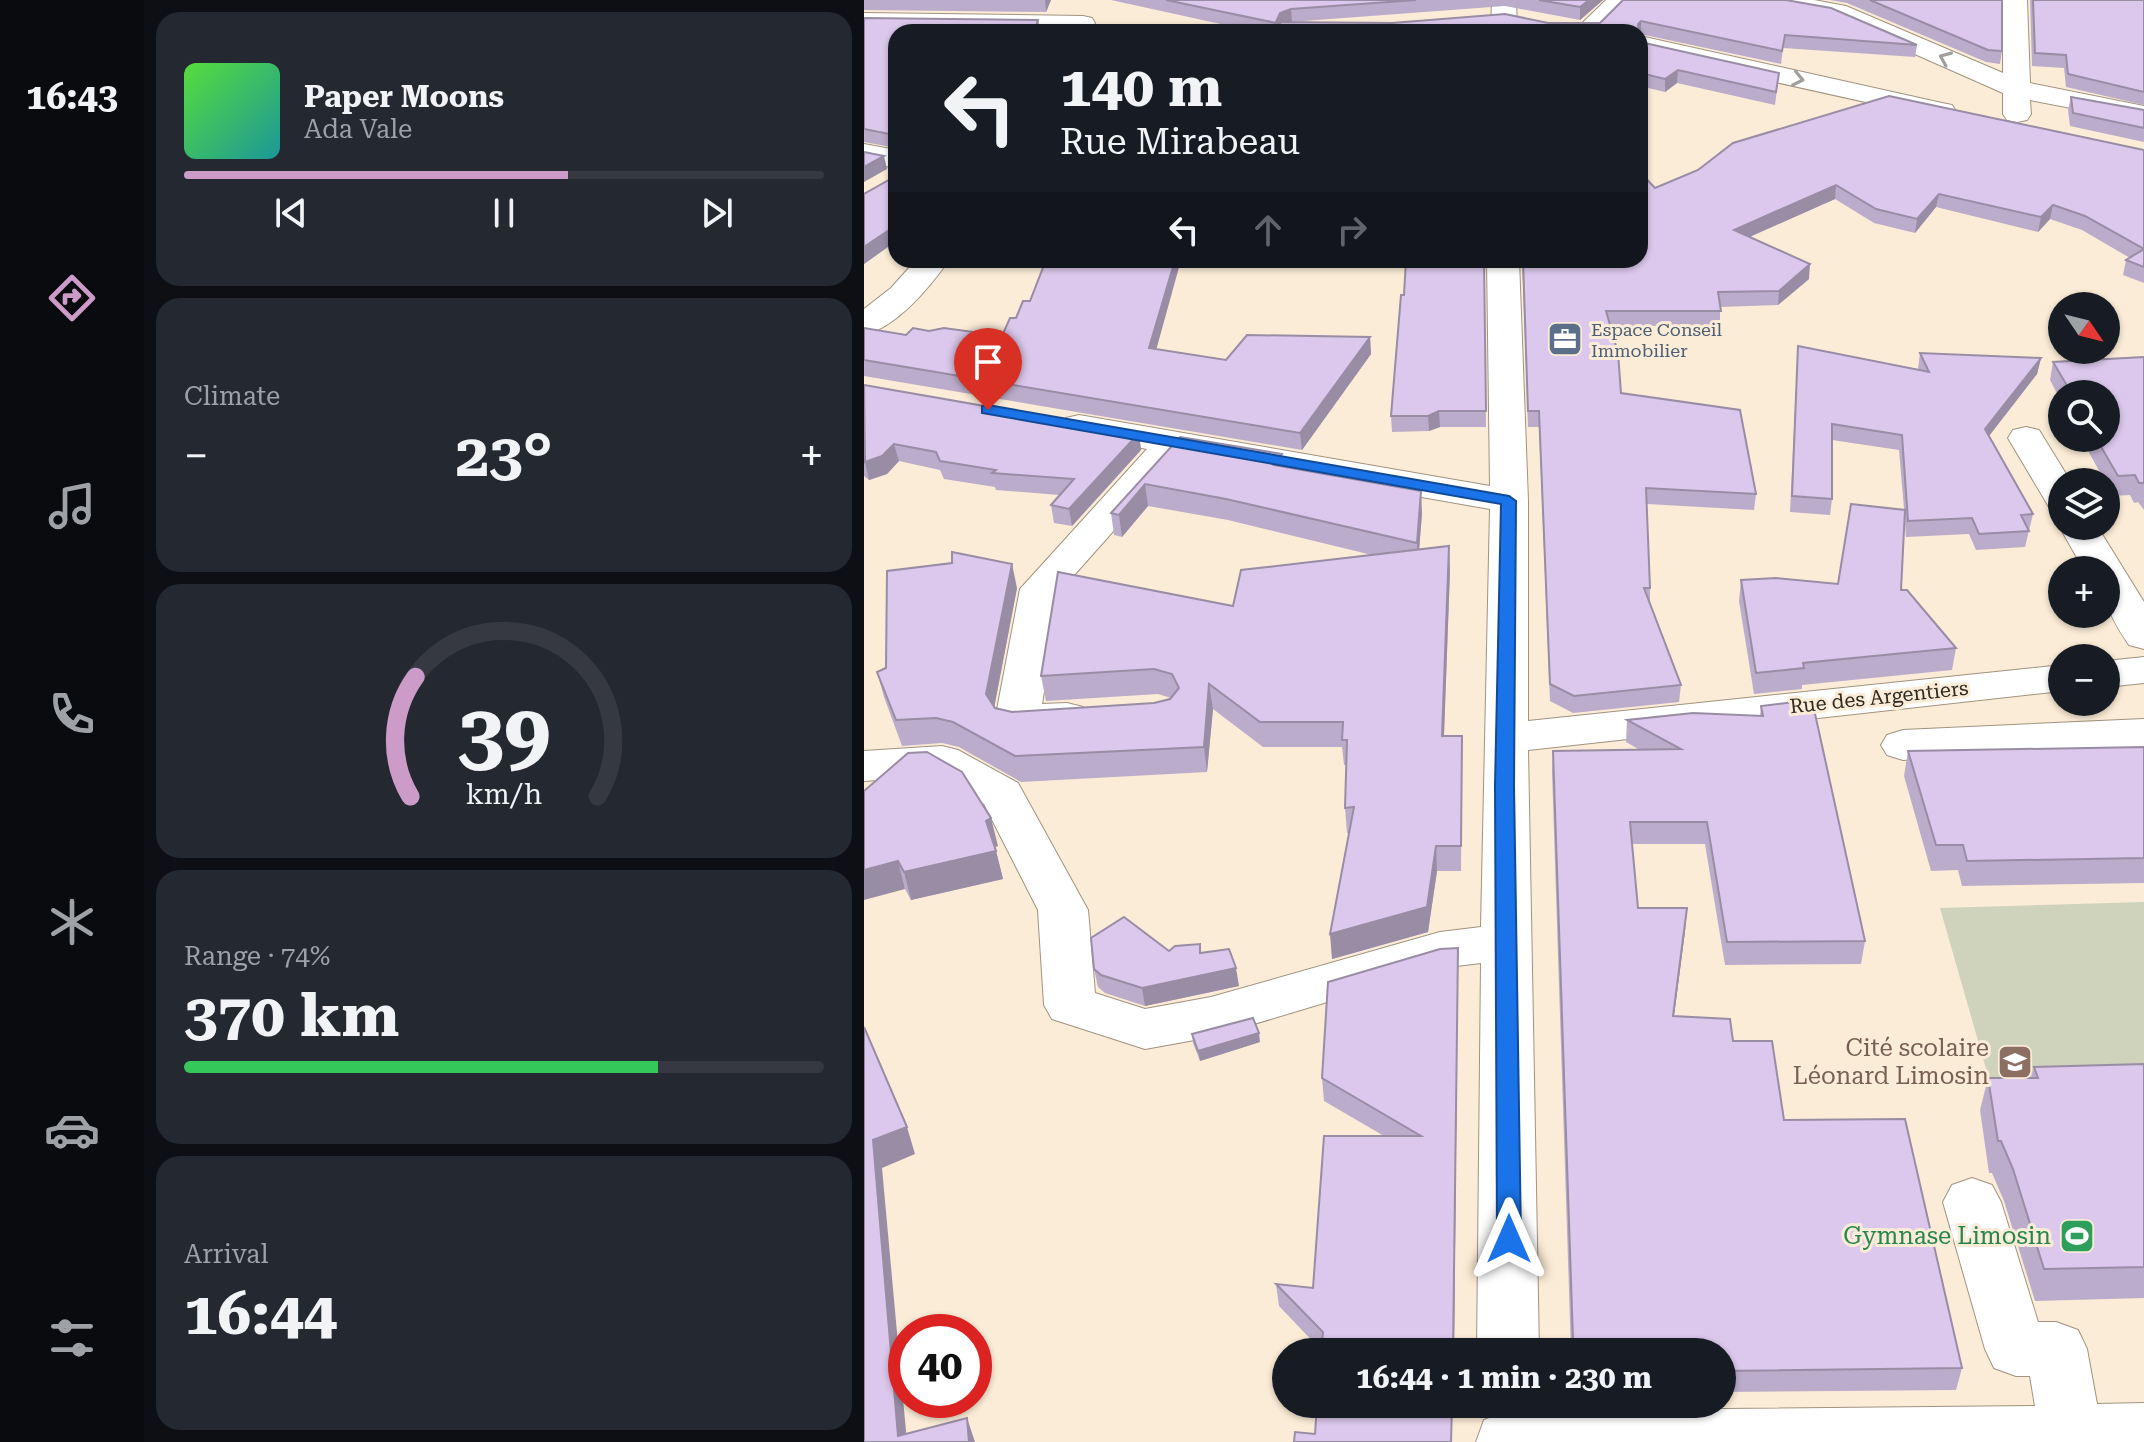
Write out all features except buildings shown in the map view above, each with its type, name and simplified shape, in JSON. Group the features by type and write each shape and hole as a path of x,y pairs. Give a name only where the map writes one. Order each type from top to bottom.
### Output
{"street":[{"path":"1594,24 1620,0"},
{"path":"1768,0 1837,11 2017,89 2144,114"},
{"path":"1648,46 2025,128 2017,89 2015,0"},
{"path":"1477,18 1510,17"},
{"path":"864,20 1086,18"},
{"path":"864,153 888,170"},
{"path":"864,325 902,295 926,268"},
{"path":"1503,268 1509,501 1506,738 1508,1338"},
{"path":"1050,421 1509,501"},
{"path":"2026,438 2048,475"},
{"path":"1111,714 1017,720 1040,589 1173,442"},
{"path":"2120,596 2144,636"},
{"path":"2120,673 2144,670"},
{"name":"Rue des Argentiers","path":"1506,738 2048,680"},
{"path":"1903,745 2144,733"},
{"path":"864,766 942,761 1002,794 1063,910 1070,1005 1145,1029 1211,1017 1440,950 1506,942"},
{"path":"1972,1202 2016,1349 2056,1349 2071,1435"},
{"path":"1507,1429 2071,1435 2144,1432"}],"green space":[{"path":"2144,902 2144,1089 1993,1093 1940,908"}],"place":[{"name":"Espace Conseil Immobilier","path":"1565,339"},
{"name":"Cité scolaire Léonard Limosin","path":"2015,1062"},
{"name":"Gymnase Limosin","path":"2077,1236"}],"route":[{"path":"988,410 1509,501 1505,785 1509,1239"}]}
